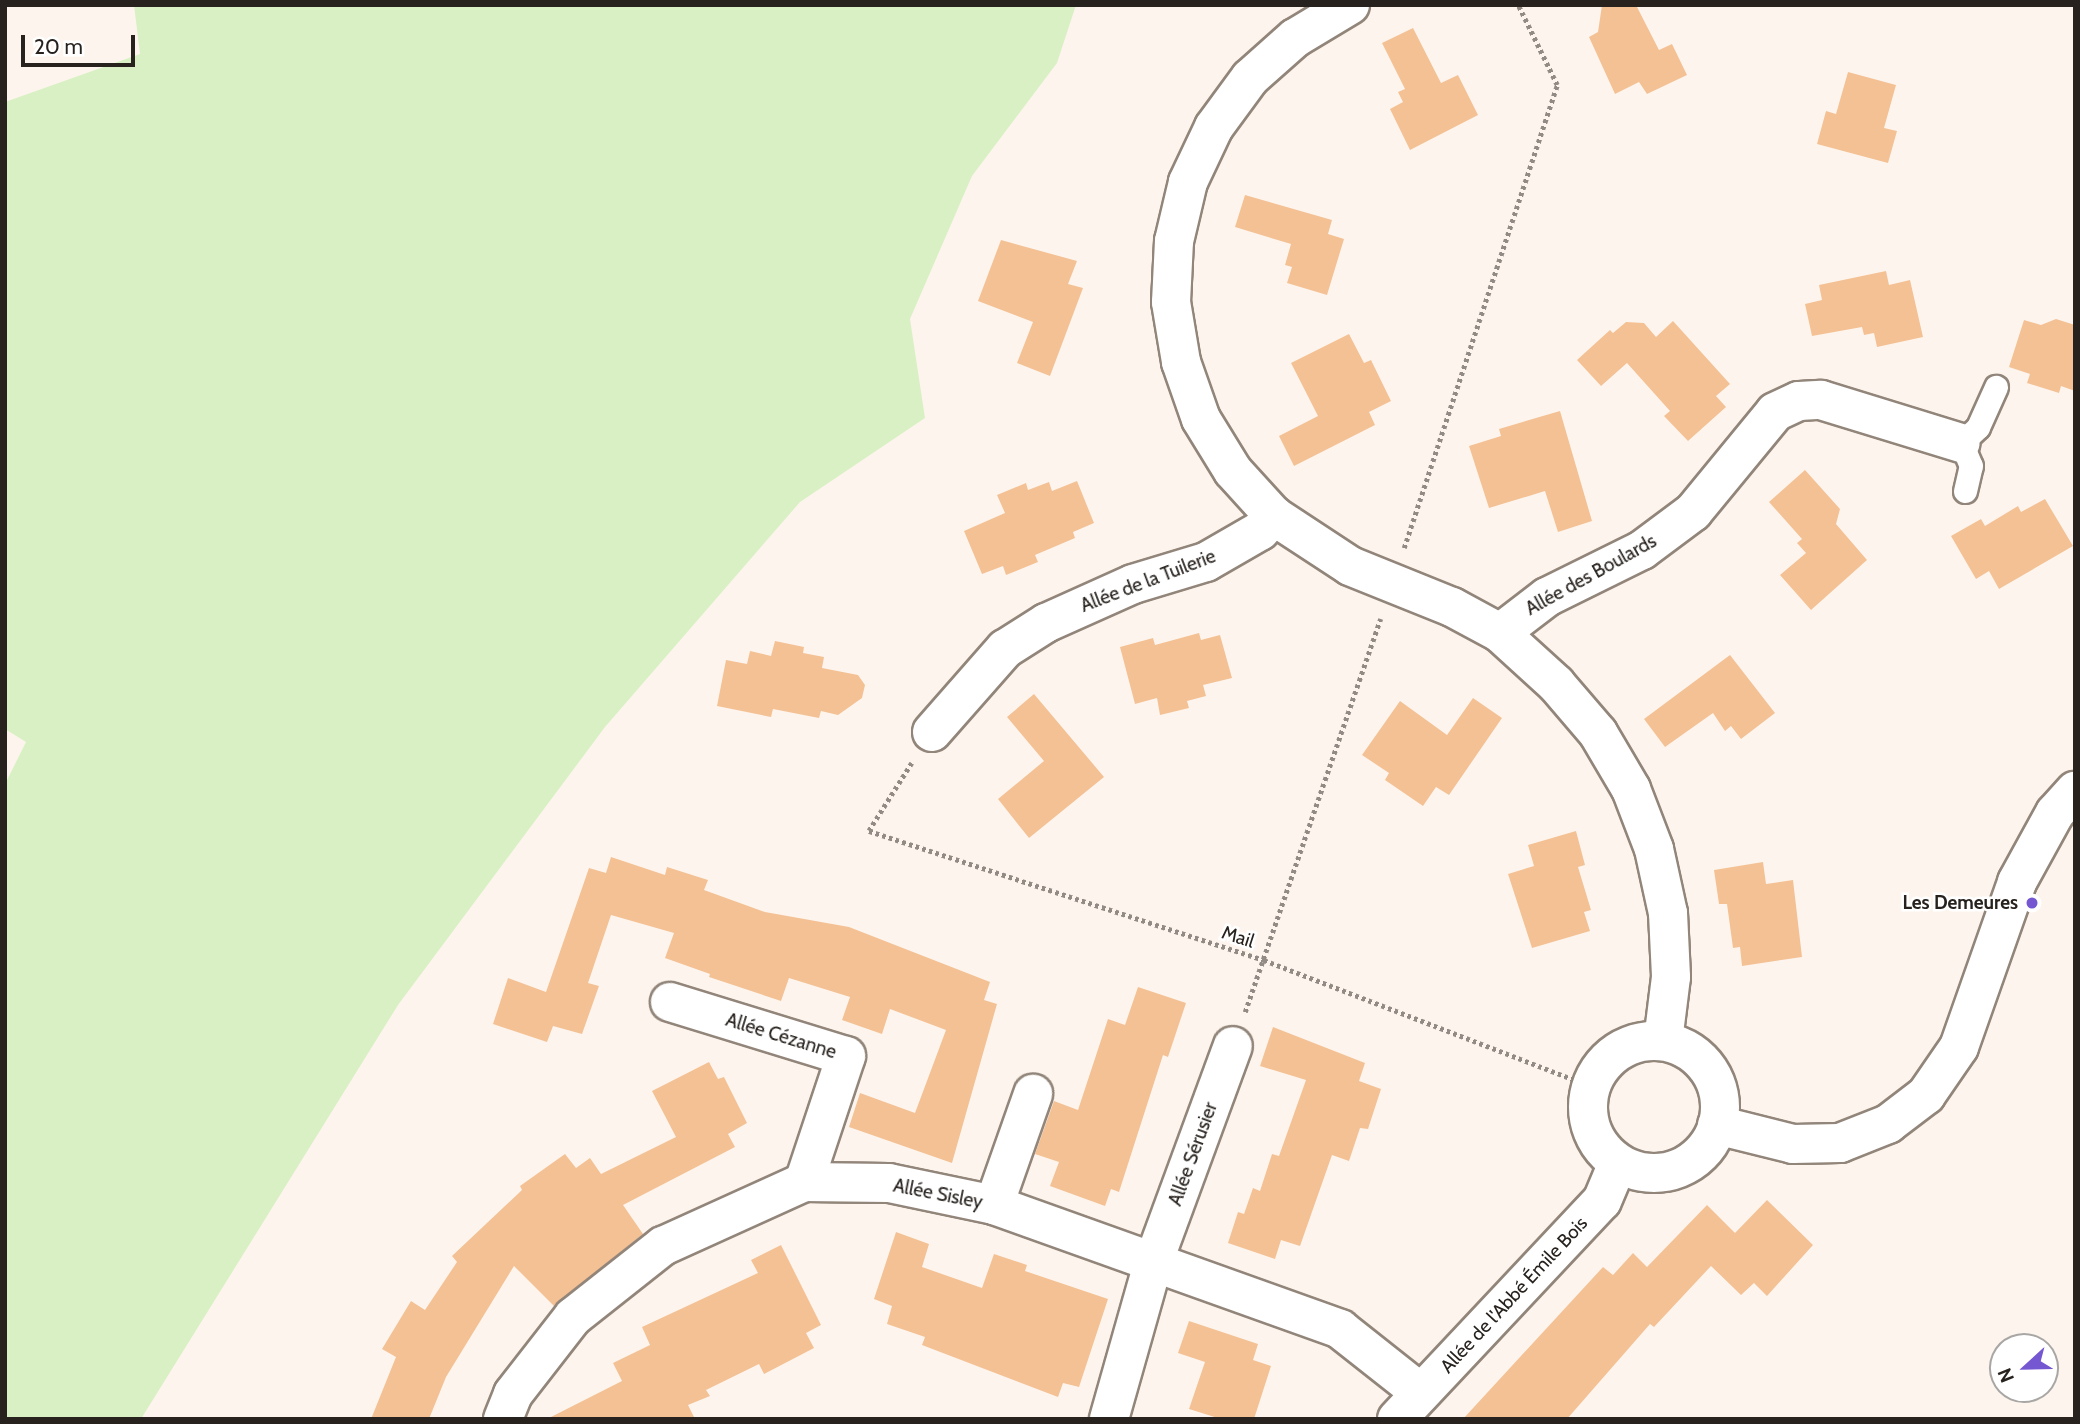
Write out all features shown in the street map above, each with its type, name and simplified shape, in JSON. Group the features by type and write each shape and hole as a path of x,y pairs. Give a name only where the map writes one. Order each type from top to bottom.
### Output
{"street":[{"path":"1350,5 1295,38 1250,78 1214,127 1188,182 1174,241 1171,302 1181,362 1201,419 1233,471 1274,516 1340,560 1393,581 1500,633 1556,684 1598,733 1631,789 1654,849 1668,913 1671,977 1663,1041"},
{"name":"Allée des Boulards","path":"1500,633 1547,597 1642,550 1693,512 1775,412 1799,401 1821,400 1961,443"},
{"name":"Allée de la Tuilerie","path":"932,732 1005,649 1046,623 1133,584 1206,562 1260,531 1274,516"},
{"path":"1717,1125 1793,1144 1840,1143 1888,1124 1926,1095 1959,1047 2017,882 2055,813 2075,791"},
{"name":"Allée Cézanne","path":"670,1002 846,1056 804,1182"},
{"path":"1648,1041 1663,1041 1681,1047 1709,1071 1717,1088 1717,1125 1709,1143 1677,1169 1637,1171 1618,1163 1605,1152 1589,1121 1591,1086 1597,1072 1619,1051 1648,1041"},
{"name":"Allée Sérusier","path":"1109,1419 1153,1263 1233,1045"},
{"path":"994,1205 1033,1094"},
{"name":"Allée de l'Abbé Émile Bois","path":"1409,1406 1602,1202 1618,1163"},
{"name":"Allée Sisley","path":"503,1419 513,1394 573,1317 663,1246 804,1182 889,1183 994,1205 1340,1329 1409,1406"}],"lane":[{"path":"1965,491 1971,466 1961,443 1978,427 1996,387"}],"path":[{"path":"1233,1045 1393,581 1557,85 1518,5"},
{"name":"Mail","path":"932,732 869,831 1264,960 1591,1086"}],"green space":[{"path":"134,5 1076,5 1057,63 972,176 910,319 925,418 800,502 605,727 398,1005 141,1419 5,1419 5,784 26,742 5,729 5,102 140,54"}],"building":[{"path":"1602,5 1636,5 1659,50 1672,44 1687,75 1647,94 1639,82 1615,94 1589,37 1598,32"},
{"path":"1413,28 1441,83 1458,75 1478,115 1410,150 1390,109 1403,102 1398,92 1405,89 1382,43"},
{"path":"1848,72 1896,85 1884,128 1897,131 1888,163 1817,144 1826,111 1836,114"},
{"path":"1245,195 1332,220 1328,234 1344,239 1327,295 1287,283 1292,267 1285,265 1291,244 1235,227"},
{"path":"1001,240 1077,261 1068,284 1083,288 1050,376 1017,363 1033,322 978,301"},
{"path":"1886,271 1889,285 1910,280 1923,337 1877,347 1874,333 1864,335 1862,327 1812,336 1805,304 1822,300 1819,285"},
{"path":"2056,319 2075,325 2075,391 2061,386 2059,393 2027,383 2030,374 2009,367 2024,320 2041,325"},
{"path":"1673,321 1730,384 1716,396 1726,407 1688,441 1664,416 1670,411 1627,363 1601,386 1577,360 1610,330 1613,333 1626,322 1644,323 1656,337"},
{"path":"1349,334 1364,363 1371,360 1391,401 1369,412 1375,425 1294,466 1279,436 1318,416 1291,363"},
{"path":"1560,411 1592,521 1558,532 1545,491 1489,508 1469,446 1501,436 1499,429"},
{"path":"1805,470 1840,509 1836,524 1867,560 1811,610 1780,575 1806,553 1797,543 1802,539 1769,502"},
{"path":"1077,481 1094,523 1073,532 1075,538 1035,555 1038,562 1006,575 1003,566 982,574 964,531 1005,513 997,495 1026,483 1028,490 1049,482 1052,491"},
{"path":"2045,499 2073,546 1999,589 1989,571 1976,579 1951,536 1981,519 1985,526 2018,506 2021,512"},
{"path":"1199,633 1201,640 1220,635 1232,678 1203,685 1206,696 1187,701 1189,708 1160,715 1157,698 1135,704 1120,647 1153,638 1155,645"},
{"path":"775,641 804,647 803,653 824,657 822,668 858,675 865,685 862,698 838,715 821,711 819,718 773,709 771,717 717,706 726,660 747,664 750,651 771,656"},
{"path":"1730,655 1775,713 1741,739 1731,726 1725,731 1713,713 1665,747 1644,719"},
{"path":"1034,694 1104,777 1029,838 998,799 1044,761 1007,717"},
{"path":"1473,698 1502,718 1449,795 1436,787 1423,806 1385,780 1389,773 1362,755 1400,701 1447,735"},
{"path":"1576,831 1585,865 1578,867 1591,910 1584,912 1590,931 1532,948 1508,874 1534,866 1528,845"},
{"path":"611,857 665,875 667,867 708,880 704,890 765,912 849,927 990,982 984,1000 997,1004 952,1163 849,1127 860,1093 915,1113 946,1030 890,1009 882,1034 842,1020 850,997 789,978 781,1001 709,977 710,974 665,958 674,933 611,915 588,983 599,986 582,1034 553,1026 547,1042 493,1024 508,978 546,992 589,868 606,873"},
{"path":"1763,862 1766,884 1793,880 1802,957 1742,966 1740,947 1733,948 1727,904 1719,904 1714,870"},
{"path":"1138,987 1186,1003 1168,1057 1163,1055 1119,1192 1111,1189 1105,1206 1050,1186 1059,1162 1035,1154 1054,1101 1078,1110 1108,1019 1125,1025"},
{"path":"1273,1027 1365,1063 1359,1081 1381,1089 1368,1129 1360,1128 1349,1161 1332,1155 1300,1246 1281,1240 1275,1259 1228,1243 1238,1212 1244,1214 1253,1188 1260,1191 1272,1154 1279,1156 1306,1080 1260,1066"},
{"path":"709,1062 718,1079 724,1077 747,1123 728,1134 735,1147 623,1205 643,1234 554,1306 514,1266 446,1377 429,1419 371,1419 396,1357 382,1349 411,1301 425,1310 457,1262 452,1256 522,1190 520,1186 565,1154 576,1168 590,1158 601,1174 676,1137 652,1091"},
{"path":"1767,1200 1813,1245 1767,1296 1754,1283 1741,1295 1711,1266 1654,1327 1650,1324 1567,1419 1463,1419 1603,1267 1613,1275 1633,1253 1647,1267 1707,1205 1735,1233"},
{"path":"896,1232 929,1244 922,1267 982,1288 994,1254 1027,1265 1025,1271 1108,1299 1079,1387 1063,1383 1058,1397 922,1345 925,1337 887,1324 892,1306 874,1299"},
{"path":"781,1245 821,1325 806,1333 814,1348 764,1374 759,1364 706,1390 710,1396 688,1405 695,1419 547,1419 622,1381 613,1363 650,1345 642,1327 758,1273 751,1260"},
{"path":"1189,1321 1258,1344 1253,1360 1271,1366 1254,1419 1221,1419 1189,1409 1205,1362 1178,1353"}],"place":[{"name":"Les Demeures","path":"2032,903"}]}
